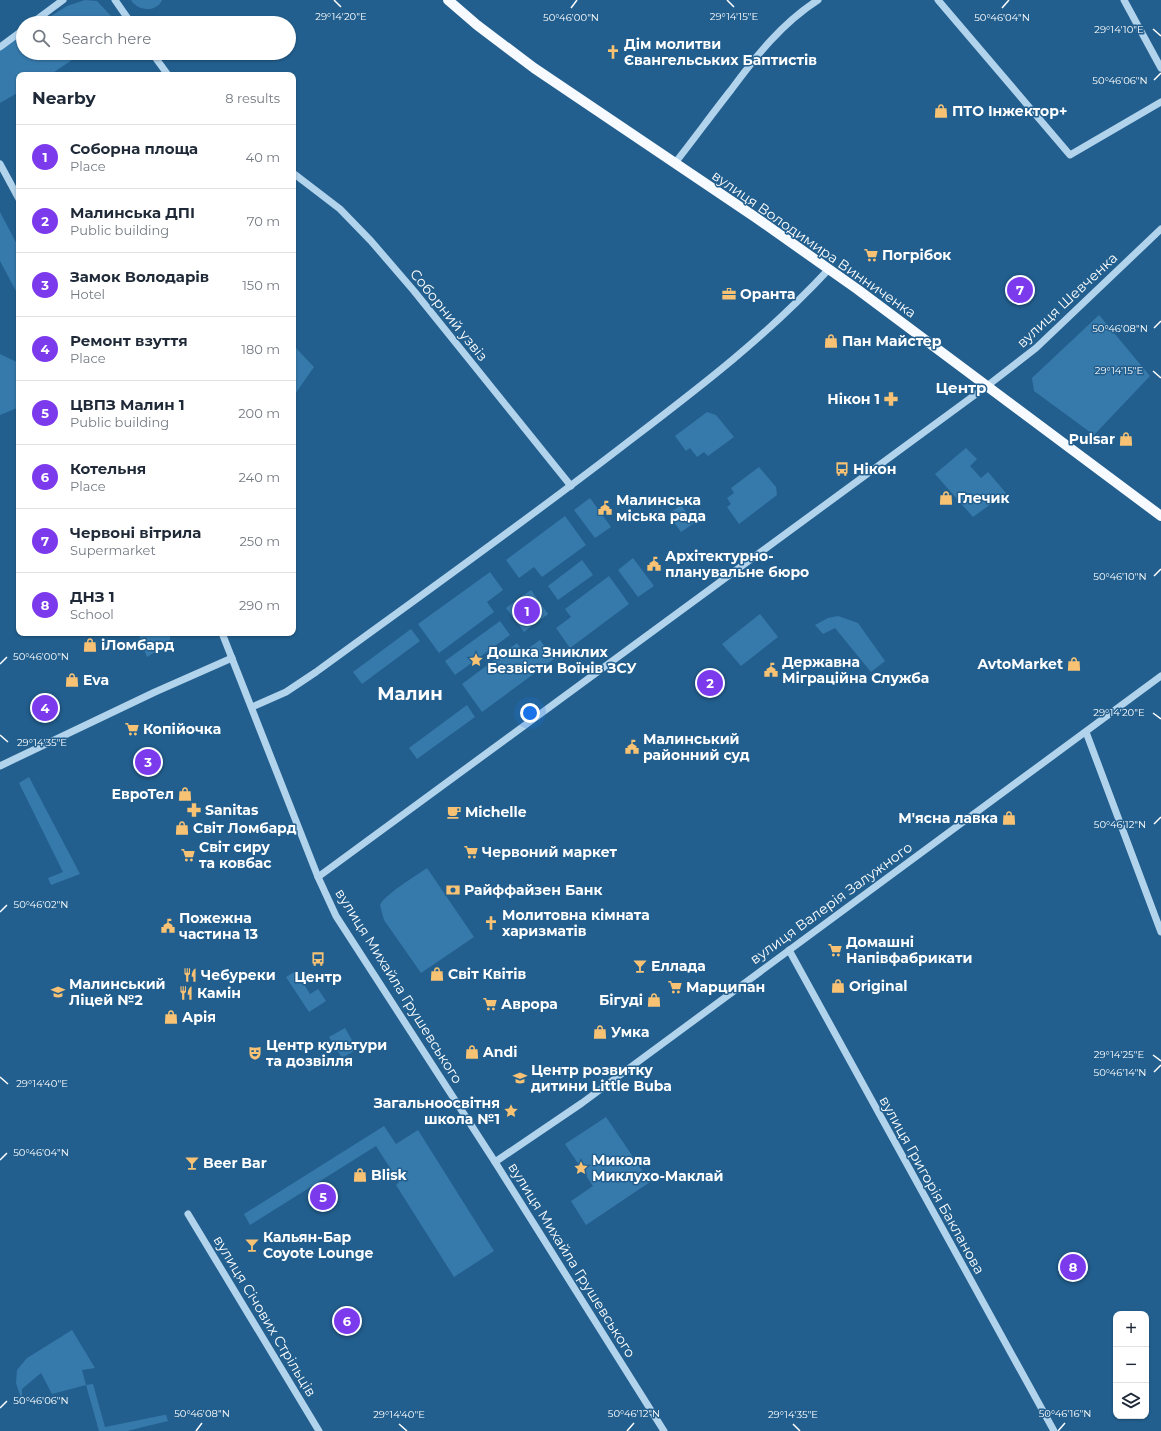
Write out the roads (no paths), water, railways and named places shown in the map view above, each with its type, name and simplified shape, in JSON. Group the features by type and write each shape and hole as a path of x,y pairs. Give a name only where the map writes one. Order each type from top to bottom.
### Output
{"main road":[{"name":"вулиця Володимира Винниченка","path":"448,0 477,25 534,68 755,216 829,269 1161,516"}],"street":[{"path":"41,16 63,0"},
{"path":"115,0 126,16"},
{"path":"675,163 763,48 788,23 818,0"},
{"path":"938,0 1070,156 1161,102"},
{"path":"1124,0 1161,68"},
{"path":"0,47 16,35"},
{"path":"157,60 166,72"},
{"path":"0,164 16,193"},
{"name":"Соборний узвіз","path":"296,175 340,209 371,241 414,291 571,486"},
{"name":"вулиця Шевченка","path":"318,877 987,386 1036,348 1161,230"},
{"path":"252,707 286,692 316,672 571,486 710,380 739,356 786,314 829,269"},
{"name":"вулиця Михайла Грушевського","path":"223,636 318,877 336,916 495,1162 664,1431"},
{"path":"0,766 155,692 232,658"},
{"name":"вулиця Валерія Залужного","path":"495,1162 582,1103 1161,676"},
{"path":"1086,732 1161,932"},
{"name":"вулиця Григорія Бакланова","path":"789,950 1054,1431"},
{"name":"вулиця Січових Стрільців","path":"188,1214 319,1431"}],"place":[{"name":"Дім молитви Євангельських Баптистів","path":"613,52"},
{"name":"ПТО Інжектор+","path":"941,111"},
{"name":"Погрібок","path":"871,255"},
{"name":"Червоні вітрила","path":"1020,290"},
{"name":"Оранта","path":"729,294"},
{"name":"Пан Майстер","path":"831,341"},
{"name":"Нікон 1","path":"891,399"},
{"name":"Pulsar","path":"1126,439"},
{"name":"Нікон","path":"842,469"},
{"name":"Глечик","path":"946,498"},
{"name":"Малинська міська рада","path":"605,508"},
{"name":"Архітектурно- планувальне бюро","path":"654,564"},
{"name":"Соборна площа","path":"527,611"},
{"name":"іЛомбард","path":"90,645"},
{"name":"Дошка Зниклих Безвісти Воїнів ЗСУ","path":"476,660"},
{"name":"AvtoMarket","path":"1074,664"},
{"name":"Державна Міграційна Служба","path":"771,670"},
{"name":"Eva","path":"72,680"},
{"name":"Малинська ДПІ","path":"710,683"},
{"name":"Ремонт взуття","path":"45,708"},
{"name":"Копійочка","path":"132,729"},
{"name":"Малинський районний суд","path":"632,747"},
{"name":"Замок Володарів","path":"148,762"},
{"name":"ЕвроТел","path":"185,794"},
{"name":"Sanitas","path":"194,810"},
{"name":"Michelle","path":"454,812"},
{"name":"М'ясна лавка","path":"1009,818"},
{"name":"Світ Ломбард","path":"182,828"},
{"name":"Червоний маркет","path":"471,852"},
{"name":"Світ сиру та ковбас","path":"188,855"},
{"name":"Райффайзен Банк","path":"453,890"},
{"name":"Молитовна кімната харизматів","path":"491,923"},
{"name":"Пожежна частина 13","path":"168,926"},
{"name":"Домашні Напівфабрикати","path":"835,950"},
{"name":"Центр","path":"318,959"},
{"name":"Еллада","path":"640,966"},
{"name":"Світ Квітів","path":"437,974"},
{"name":"Чебуреки","path":"190,975"},
{"name":"Original","path":"838,986"},
{"name":"Марципан","path":"675,987"},
{"name":"Малинський Ліцей №2","path":"58,992"},
{"name":"Камін","path":"186,993"},
{"name":"Бігуді","path":"654,1000"},
{"name":"Аврора","path":"490,1004"},
{"name":"Арія","path":"171,1017"},
{"name":"Умка","path":"600,1032"},
{"name":"Andi","path":"472,1052"},
{"name":"Центр культури та дозвілля","path":"255,1053"},
{"name":"Центр розвитку дитини Little Buba","path":"520,1078"},
{"name":"Загальноосвітня школа №1","path":"511,1111"},
{"name":"Beer Bar","path":"192,1163"},
{"name":"Микола Миклухо-Маклай","path":"581,1168"},
{"name":"Blisk","path":"360,1175"},
{"name":"ЦВПЗ Малин 1","path":"323,1197"},
{"name":"Кальян-Бар Coyote Lounge","path":"252,1245"},
{"name":"ДНЗ 1","path":"1073,1267"},
{"name":"Котельня","path":"347,1321"}],"district":[{"name":"Центр","path":"961,387"},
{"name":"Малин","path":"410,694"}]}
